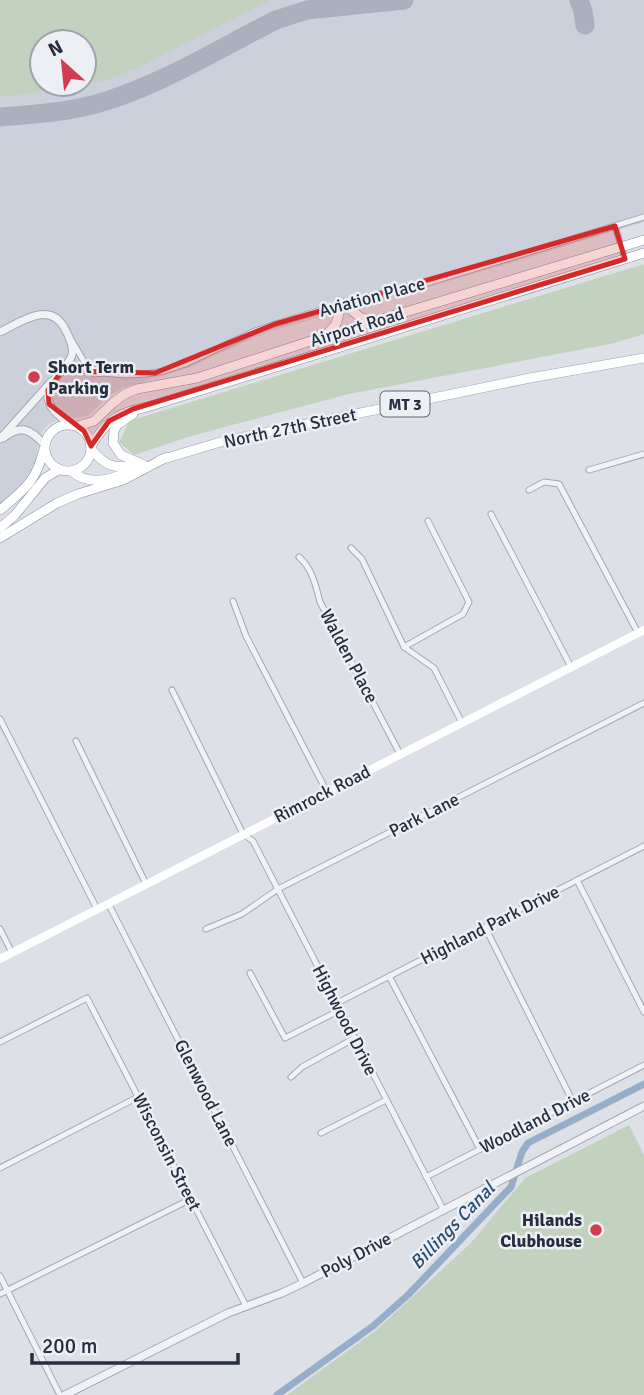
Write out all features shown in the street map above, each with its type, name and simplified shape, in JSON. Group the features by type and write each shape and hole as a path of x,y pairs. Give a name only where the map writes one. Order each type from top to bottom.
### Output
{"main road":[{"name":"Airport Road","path":"45,446 54,429 62,425 74,426 94,421 114,402 136,389 197,377 644,240"},
{"name":"Airport Road","path":"71,471 85,464 102,428 117,415 644,253"},
{"path":"326,336 336,324 342,303 359,317 376,321"},
{"name":"North 27th Street","path":"71,471 82,477 113,479 167,457 224,441 530,378 644,358"},
{"path":"144,465 121,455 113,443 113,436 117,425 123,419 147,407"},
{"path":"74,426 84,431 91,447"},
{"path":"45,446 46,456 52,464 71,471"},
{"path":"0,510 24,489 39,469 45,446"},
{"name":"North 27th Street","path":"91,447 100,460 114,467 144,465"},
{"name":"MT 3","path":"0,538 57,503 123,480 167,457"},
{"path":"0,528 15,515 45,478 60,469"},
{"name":"Rimrock Road","path":"0,959 641,631"}],"street":[{"name":"Aviation Place","path":"62,371 80,369 94,374 127,375 173,368 255,331 342,303 421,285 644,217"},
{"path":"615,226 625,259"},
{"path":"0,332 35,316 49,315 60,320 86,365 102,373"},
{"path":"0,440 69,361 72,352 69,338"},
{"path":"55,378 48,390 49,404 74,426"},
{"path":"0,440 14,431 25,430 30,431 45,446"},
{"path":"589,470 644,454"},
{"path":"529,490 544,482 559,484 641,631"},
{"path":"491,513 571,667"},
{"path":"404,647 463,614 469,602 428,521"},
{"path":"351,548 362,559 404,647 434,668 462,723"},
{"name":"Walden Place","path":"299,557 304,560 320,602 400,754"},
{"path":"233,601 246,636 327,792"},
{"name":"Highwood Drive","path":"172,690 243,834 253,841 443,1209"},
{"name":"Park Lane","path":"206,929 242,914 278,889 644,703"},
{"path":"0,719 97,909"},
{"path":"76,741 146,884"},
{"name":"Highland Park Drive","path":"337,1003 644,846"},
{"path":"577,880 644,1012"},
{"name":"Glenwood Lane","path":"108,903 303,1283"},
{"path":"485,927 573,1102"},
{"path":"0,929 12,953"},
{"path":"250,973 285,1038 340,1010"},
{"path":"389,976 480,1149"},
{"name":"Wisconsin Street","path":"0,1042 87,998 246,1306"},
{"path":"291,1077 302,1067 355,1038"},
{"name":"Woodland Drive","path":"426,1177 644,1065"},
{"path":"0,1168 138,1097"},
{"path":"321,1133 386,1100"},
{"name":"Poly Drive","path":"62,1395 212,1321 303,1283 644,1106"},
{"path":"0,1294 191,1199"},
{"path":"0,1276 62,1395"}],"highlighted area":[{"path":"615,226 625,259 133,409 109,421 91,446 84,431 49,404 48,390 62,371 155,373 275,324"}],"shaded area":[{"path":"0,0 644,0 644,222 265,333 188,368 123,388 108,397 88,416 58,420 48,425 40,435 31,473 20,488 0,506"}],"green space":[{"path":"0,0 270,0 137,68 98,82 98,28 28,28 28,94 0,97"},
{"path":"644,264 644,334 615,343 349,394 188,437 134,455 119,442 129,421"},
{"path":"629,1125 644,1155 644,1395 287,1395 375,1331 470,1244 525,1178"}],"waterway":[{"name":"Billings Canal","path":"277,1395 373,1326 408,1295 511,1187 522,1152 528,1143 644,1084"}],"taxiway":[{"path":"0,117 54,112 106,101 171,75 276,20 307,10 404,0"},
{"path":"579,0 585,25"}],"place":[{"name":"Short Term Parking","path":"34,377"},
{"name":"Hilands Clubhouse","path":"596,1230"}]}
